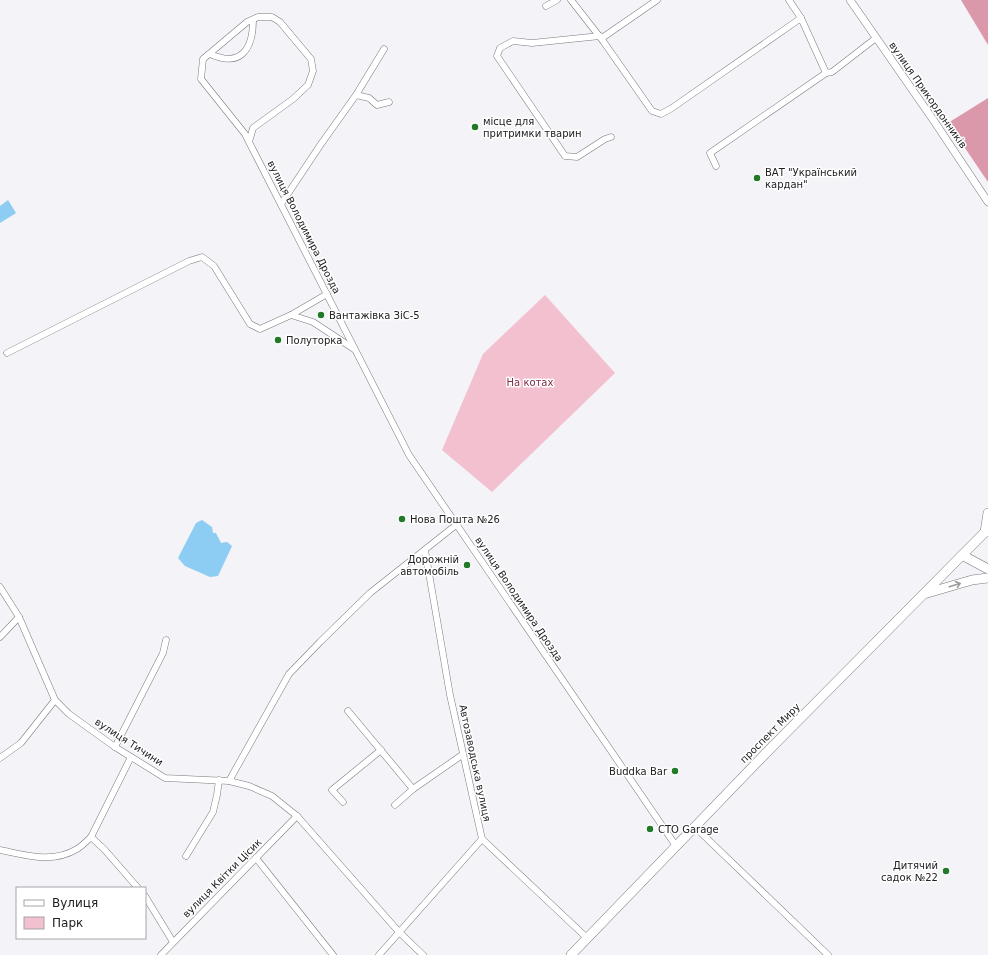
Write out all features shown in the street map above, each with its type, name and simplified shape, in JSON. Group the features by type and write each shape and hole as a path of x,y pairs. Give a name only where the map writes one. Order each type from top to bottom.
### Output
{"main road":[{"path":"986,531 988,513"},
{"name":"проспект Миру","path":"571,955 695,826 986,531"},
{"path":"962,555 988,569"},
{"path":"922,595 972,580 988,578"}],"street":[{"path":"546,6 557,0"},
{"path":"571,0 601,37 652,111 661,114 672,108 771,35 802,18"},
{"path":"611,137 604,139 577,157 565,156 497,56 500,48 513,41 532,43 601,37 657,0"},
{"path":"789,0 802,18 826,73"},
{"name":"вулиця Прикордонників","path":"850,0 988,202"},
{"name":"вулиця Володимира Дрозда","path":"253,128 293,99 308,85 313,71 311,59 280,22 272,17 258,17 247,22 203,59 201,79 240,128 249,142 409,455 676,846"},
{"path":"210,54 225,59 235,58 243,54 249,46 253,34 253,20"},
{"path":"716,166 710,153 826,73 832,72 876,38"},
{"path":"280,204 356,95 384,49"},
{"path":"356,95 369,98 378,105 388,102"},
{"path":"240,128 253,128 249,142"},
{"path":"7,353 189,261 202,257 214,266 250,324 260,329 291,315 327,294"},
{"path":"291,315 313,322 355,349"},
{"path":"229,781 290,674 370,593 456,525"},
{"name":"Автозаводська вулиця","path":"425,550 450,695 462,755 482,839"},
{"name":"вулиця Тичини","path":"0,587 19,617 55,700 69,714 115,747 165,778 229,781 249,786 272,796 297,816 399,932 423,955"},
{"path":"0,637 19,617"},
{"path":"115,747 163,653 166,640"},
{"path":"0,758 21,743 55,700"},
{"path":"348,710 413,789"},
{"path":"343,802 332,790 381,750"},
{"path":"395,805 413,789 462,755"},
{"path":"0,850 39,858 60,856 77,849 91,837 131,757"},
{"path":"186,856 213,812 219,780"},
{"name":"вулиця Квітки Цісик","path":"161,955 297,816"},
{"path":"695,826 828,955"},
{"path":"91,837 104,849 137,887"},
{"path":"379,955 482,839 587,938"},
{"path":"256,858 333,955"},
{"path":"146,898 173,942"}],"green space":[{"name":"На котах","path":"545,295 615,373 492,492 442,450 483,354"}],"shaded area":[{"path":"961,0 988,0 988,45"},
{"path":"988,98 988,182 948,123"}],"water":[{"path":"8,200 16,213 0,223 0,206"},
{"path":"202,520 212,527 213,533 216,533 221,543 227,542 232,546 218,576 210,577 185,566 178,558 196,523"}],"place":[{"name":"місце для притримки тварин","path":"475,127"},
{"name":"ВАТ \"Український кардан\"","path":"757,178"},
{"name":"Вантажівка ЗіС-5","path":"321,315"},
{"name":"Полуторка","path":"278,340"},
{"name":"Нова Пошта №26","path":"402,519"},
{"name":"Дорожній автомобіль","path":"467,565"},
{"name":"Buddka Bar","path":"675,771"},
{"name":"СТО Garage","path":"650,829"},
{"name":"Дитячий садок №22","path":"946,871"}]}
